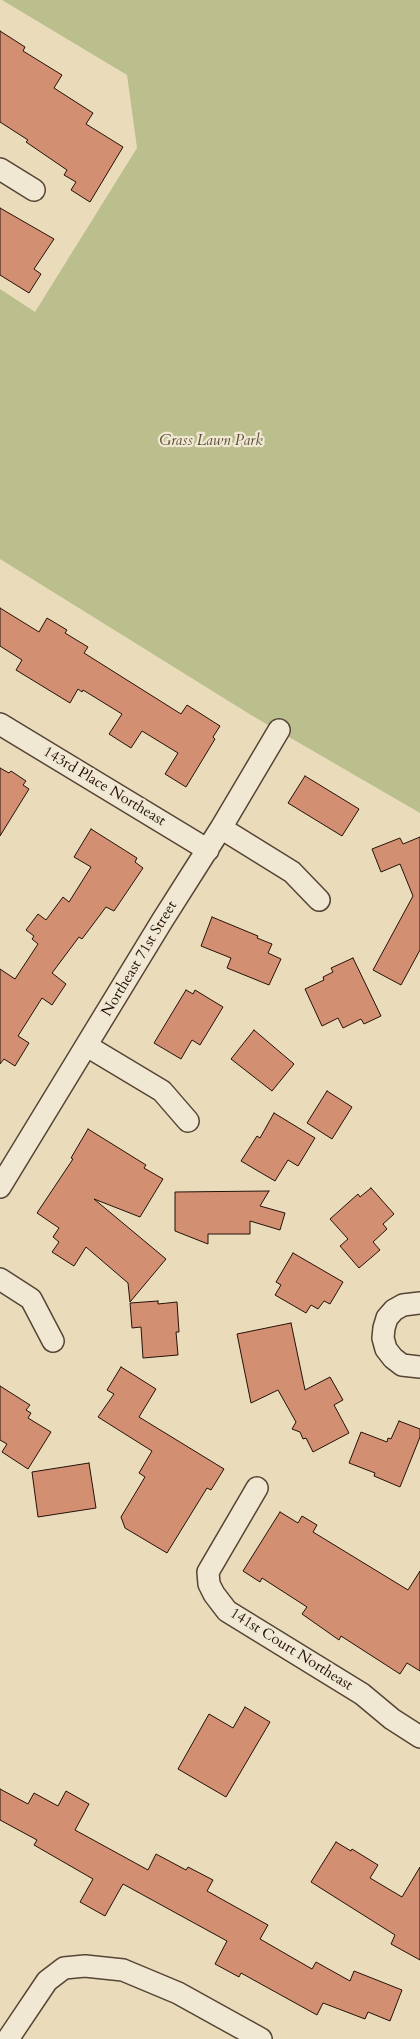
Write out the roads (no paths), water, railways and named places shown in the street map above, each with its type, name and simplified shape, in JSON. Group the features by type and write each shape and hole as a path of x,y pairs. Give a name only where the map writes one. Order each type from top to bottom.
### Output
{"street":[{"path":"0,169 34,190"},
{"name":"143rd Place Northeast","path":"0,724 208,850"},
{"name":"Northeast 71st Street","path":"0,1187 162,921 222,828 279,730"},
{"path":"222,828 292,872 319,900"},
{"path":"87,1046 162,1091 188,1121"},
{"path":"0,1279 31,1299 53,1341"},
{"path":"420,1303 403,1305 394,1310 387,1318 383,1338 386,1349 393,1358 402,1365 420,1367"},
{"name":"141st Court Northeast","path":"257,1488 208,1572 209,1584 214,1594 227,1611 362,1694 392,1719 420,1737"},
{"path":"8,2039 47,1981 64,1968 85,1966 123,1970 178,1992 261,2039"}],"park label":[{"name":"Grass Lawn Park","path":"211,442"}]}
